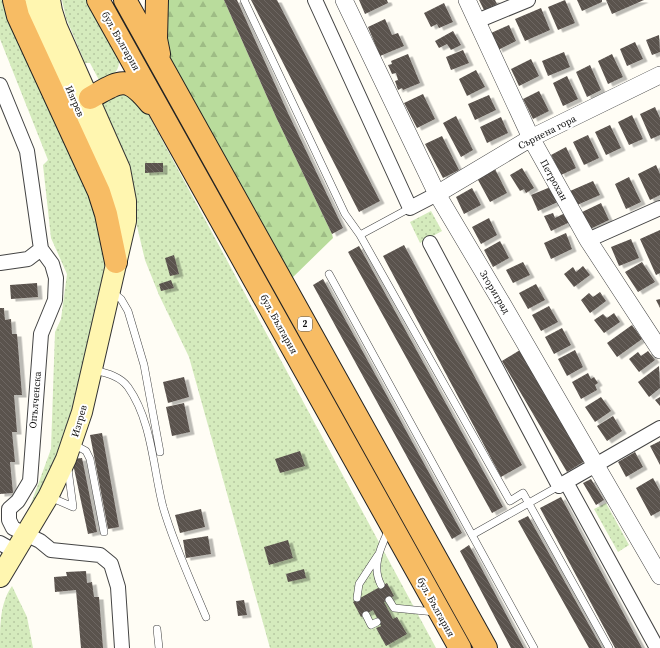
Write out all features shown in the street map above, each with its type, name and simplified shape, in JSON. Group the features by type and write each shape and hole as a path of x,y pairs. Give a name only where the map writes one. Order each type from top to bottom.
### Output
{"highway":[{"path":"14,0 18,16 99,192 118,256"},
{"name":"2","path":"125,0 486,648"},
{"path":"157,0 156,39 160,63"},
{"path":"100,3 123,57 123,70 114,85"},
{"name":"бул. България","path":"100,3 460,648"},
{"path":"90,98 114,85 127,83 137,88 167,122"}],"main road":[{"name":"Изгрев","path":"35,0 38,18 109,178 114,198 118,256"},
{"name":"Изгрев","path":"0,577 7,547 25,533 48,496 69,451 82,412 126,220 124,183 120,168 58,27 50,0"}],"street":[{"path":"315,0 410,208 437,194"},
{"name":"Згориград","path":"344,0 437,194 660,576"},
{"name":"Петрохан","path":"467,0 531,138 588,240 658,342"},
{"path":"477,22 528,0"},
{"name":"Сърнена гора","path":"437,194 531,138 660,75"},
{"name":"Опълченска","path":"0,85 27,151 41,249 52,264 56,278 55,300 41,334 30,481 18,501 9,509 9,520 13,528 25,533 51,550 100,555 111,564 118,587 122,648"},
{"path":"588,240 660,208"},
{"path":"430,243 562,484 656,648"},
{"path":"0,262 28,259 41,249"},
{"path":"562,484 660,428"}],"lane":[{"path":"244,0 345,214 360,235 510,501 523,493 609,648"},
{"path":"360,235 410,208"},
{"path":"329,274 534,648"},
{"path":"110,290 121,299 128,311 144,365 160,452"},
{"path":"91,370 107,374 122,381 128,387 138,408 144,424 164,508 172,533 206,617"},
{"path":"48,496 73,507 69,451 86,451 90,459 104,532"},
{"path":"472,536 562,484"},
{"path":"357,598 359,584 378,555 391,526"},
{"path":"378,555 377,578 381,585"},
{"path":"390,600 394,608 439,612"},
{"path":"391,614 401,609"},
{"path":"366,615 371,625 377,622"},
{"path":"157,629 159,648"}],"green space":[{"path":"0,0 5,0 96,211 105,265 73,425 32,508 29,509 51,449 55,332 61,319 67,274 51,238 43,165 48,160 0,39"},
{"path":"62,0 86,0 119,59 118,68 114,74 100,82 90,63 85,63 66,18"},
{"path":"164,0 224,0 276,117 332,234 333,238 291,279 165,54"},
{"path":"122,89 147,112 436,648 270,648 189,357 159,295 145,260 136,222 132,186 102,107 105,99"},
{"path":"431,211 442,231 420,243 410,222"},
{"path":"606,503 629,545 618,552 594,509"},
{"path":"12,586 27,617 33,648 0,648 3,607"}],"building":[{"path":"224,0 237,0 287,111 343,228 332,234 276,117"},
{"path":"251,0 277,0 380,201 359,212"},
{"path":"359,0 387,0 388,3 365,14"},
{"path":"479,0 495,0 497,4 484,10"},
{"path":"565,0 575,23 558,30 548,7"},
{"path":"577,0 602,0 602,2 582,11"},
{"path":"606,0 644,0 612,14"},
{"path":"444,3 453,22 439,28 437,24 431,27 424,13"},
{"path":"541,8 550,30 525,41 515,19"},
{"path":"385,19 392,35 398,33 404,46 380,56 368,27"},
{"path":"509,25 516,41 498,50 491,33"},
{"path":"453,31 461,45 451,50 447,44 439,48 435,41"},
{"path":"659,35 660,52 652,55 646,40"},
{"path":"635,42 643,59 627,66 620,49"},
{"path":"463,50 469,63 451,70 446,57"},
{"path":"564,52 570,67 548,76 542,61"},
{"path":"408,54 420,83 403,90 402,88 398,90 395,81 398,80 396,73 392,74 388,65 392,64 391,61"},
{"path":"612,54 623,77 608,84 598,61"},
{"path":"531,59 539,76 519,86 511,69"},
{"path":"590,65 601,90 587,97 576,72"},
{"path":"476,70 485,87 467,96 459,79"},
{"path":"567,76 578,99 563,106 553,83"},
{"path":"539,91 549,111 533,119 523,99"},
{"path":"423,94 435,119 417,128 404,103"},
{"path":"489,95 496,110 475,120 468,104"},
{"path":"655,107 660,118 660,135 651,139 640,114"},
{"path":"632,115 643,139 629,145 618,122"},
{"path":"456,116 473,150 461,157 443,123"},
{"path":"501,117 508,133 487,143 480,127"},
{"path":"610,125 621,148 606,155 595,132"},
{"path":"588,135 599,158 584,165 573,142"},
{"path":"442,136 459,170 443,178 425,144"},
{"path":"566,147 576,168 561,175 551,155"},
{"path":"145,163 163,163 163,172 145,173"},
{"path":"656,165 660,174 660,195 650,200 638,174"},
{"path":"522,168 534,188 526,193 524,189 520,191 510,175"},
{"path":"495,169 507,193 490,202 477,178"},
{"path":"629,177 641,202 626,209 615,184"},
{"path":"593,181 600,195 577,205 570,191"},
{"path":"553,186 560,201 538,211 531,195"},
{"path":"472,188 481,205 464,214 456,197"},
{"path":"601,203 609,220 588,230 580,213"},
{"path":"553,213 555,218 565,213 570,222 551,231 544,216"},
{"path":"489,218 497,235 481,244 472,227"},
{"path":"660,230 660,273 656,275 640,239"},
{"path":"566,233 572,249 551,259 544,243"},
{"path":"631,239 639,258 619,266 611,247"},
{"path":"500,241 509,258 493,267 484,250"},
{"path":"404,245 522,465 501,477 383,256"},
{"path":"359,246 503,507 492,513 348,252"},
{"path":"174,255 179,274 170,276 165,258"},
{"path":"523,262 530,275 513,283 506,270"},
{"path":"642,262 655,282 638,292 625,272"},
{"path":"583,266 590,275 574,287 564,274 573,267 576,272"},
{"path":"323,279 462,533 452,539 313,285"},
{"path":"171,280 174,288 161,291 159,284"},
{"path":"37,283 38,297 11,299 10,285"},
{"path":"536,284 545,300 528,309 519,293"},
{"path":"600,292 606,301 590,313 581,300 589,293 593,297"},
{"path":"660,299 660,308 656,300"},
{"path":"549,306 558,322 541,331 532,315"},
{"path":"0,308 4,308 5,320 11,319 12,334 17,334 22,395 14,395 17,432 12,432 15,462 10,462 13,493 0,494"},
{"path":"614,313 620,322 604,333 594,320 603,314 607,318"},
{"path":"632,325 642,339 617,357 607,343"},
{"path":"562,328 571,345 554,354 545,337"},
{"path":"520,350 585,461 567,472 502,361"},
{"path":"575,350 583,367 567,376 558,359"},
{"path":"648,351 655,360 639,372 629,359 638,352 641,356"},
{"path":"659,366 660,388 649,397 638,382"},
{"path":"588,373 591,379 594,377 598,383 595,385 597,390 581,399 572,382"},
{"path":"184,377 189,397 168,403 163,382"},
{"path":"601,397 611,411 595,422 585,407"},
{"path":"660,397 660,406 655,400"},
{"path":"184,403 190,432 172,436 166,407"},
{"path":"613,416 622,431 607,441 597,426"},
{"path":"102,433 119,527 108,529 90,435"},
{"path":"660,441 660,465 650,446"},
{"path":"300,451 305,466 280,473 275,459"},
{"path":"635,452 643,467 626,477 618,462"},
{"path":"82,458 97,532 88,534 72,459"},
{"path":"653,478 660,491 660,511 651,516 636,488"},
{"path":"591,479 604,500 596,505 583,483"},
{"path":"561,497 642,648 615,648 540,508"},
{"path":"201,509 205,527 180,533 175,515"},
{"path":"528,516 602,648 589,648 518,521"},
{"path":"208,536 211,554 186,558 183,540"},
{"path":"288,540 293,558 269,565 264,547"},
{"path":"469,545 524,648 511,648 460,551"},
{"path":"304,569 306,578 288,582 286,574"},
{"path":"86,571 87,583 92,582 94,597 99,597 103,648 81,648 76,590 55,592 54,577 67,576 66,572"},
{"path":"387,583 394,596 384,602 393,619 397,617 407,634 386,646 376,628 381,626 373,610 361,617 353,602"},
{"path":"244,600 247,615 238,616 236,601"}]}
